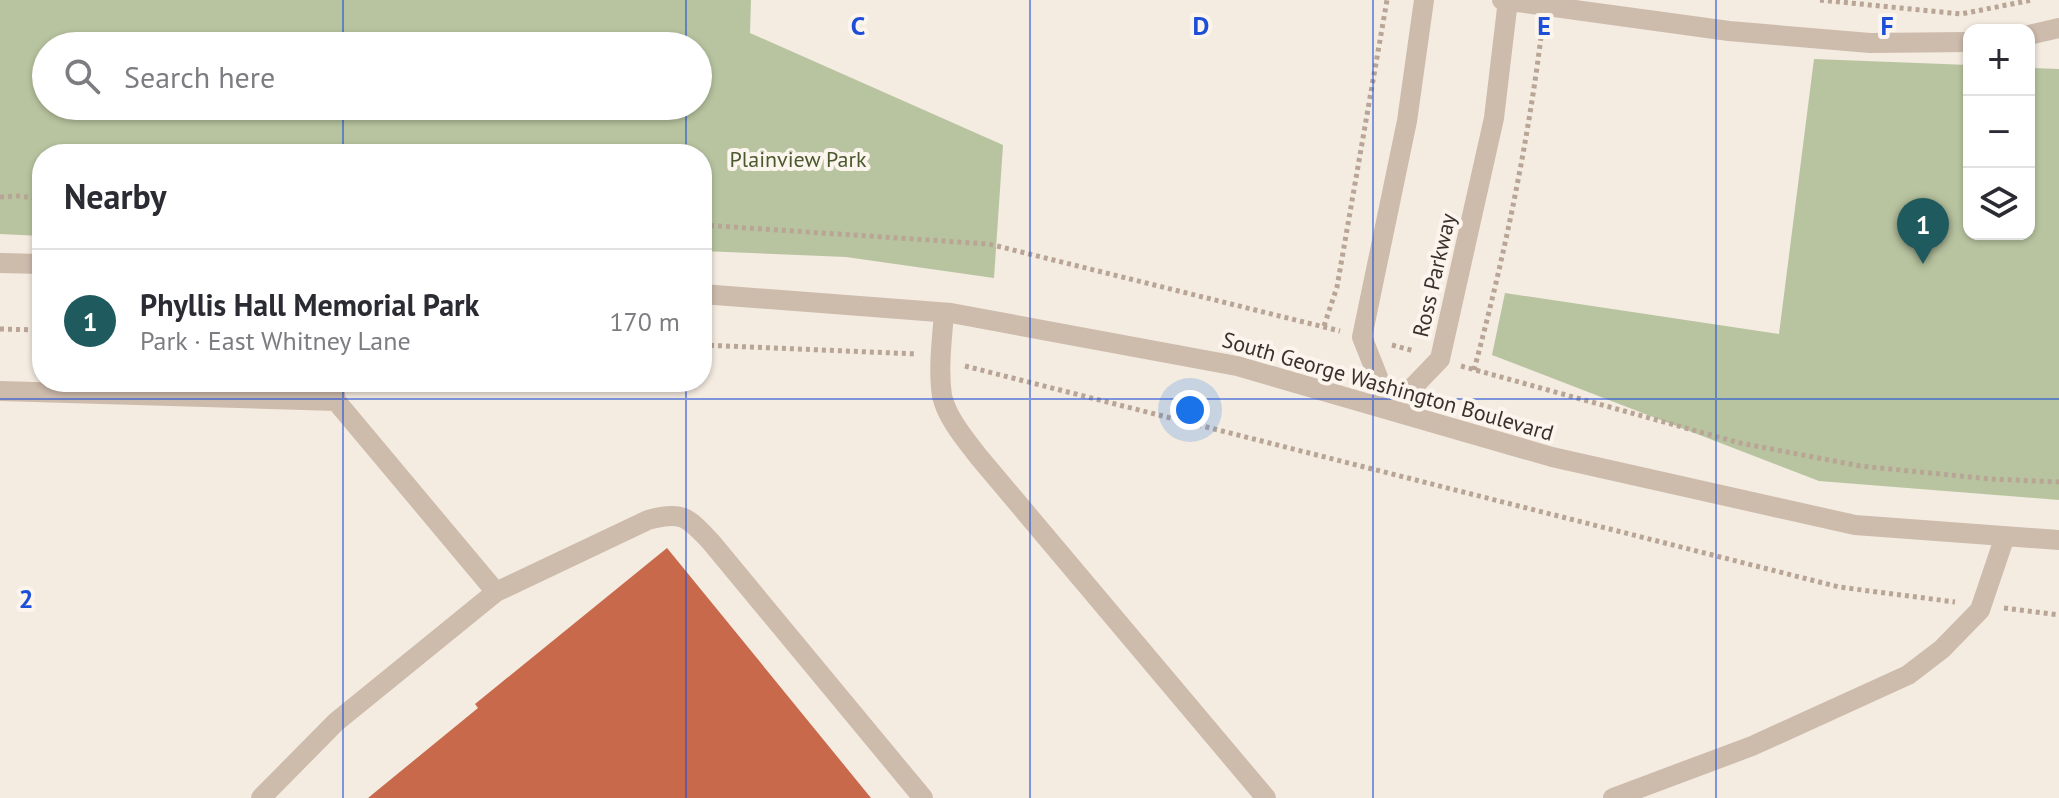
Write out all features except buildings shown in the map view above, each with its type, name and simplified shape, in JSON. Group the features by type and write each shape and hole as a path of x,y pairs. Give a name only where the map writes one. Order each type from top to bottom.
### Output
{"street":[{"path":"1391,410 1362,337 1407,121 1424,0"},
{"path":"1506,0 1742,33 1870,43 1963,42"},
{"name":"Ross Parkway","path":"1391,410 1440,359 1494,118 1506,0"},
{"path":"2035,34 2059,28"},
{"path":"0,263 32,264"},
{"name":"South George Washington Boulevard","path":"712,295 944,313 1237,366 1552,457 1855,525 2059,540"},
{"path":"944,313 941,360 943,398 955,426 1266,798"},
{"path":"0,391 32,391"},
{"path":"334,392 496,592"},
{"path":"261,798 336,722 496,592 648,520 669,514 689,520 711,542 923,798"},
{"path":"1613,798 1752,746 1908,675 1967,626 1981,605 2005,536"}],"path":[{"path":"1324,326 1337,287 1387,0"},
{"path":"1820,0 1961,14 2032,0"},
{"path":"1474,370 1490,311 1532,108 1545,6"},
{"path":"0,197 32,198"},
{"path":"712,226 989,244 1324,326 1755,446 1860,466 1990,479 2059,482"},
{"path":"0,329 32,330"},
{"path":"712,345 911,352 1839,587 2059,615"}],"green space":[{"name":"Plainview Park","path":"0,0 751,0 750,33 1003,145 994,278 846,257 712,251 712,144 32,144 32,236 0,234"},
{"path":"1814,59 1963,65 1963,240 2035,240 2035,68 2059,69 2059,500 1819,481 1492,355 1505,293 1779,334"}],"place":[{"name":"Phyllis Hall Memorial Park","path":"1923,264"}]}
